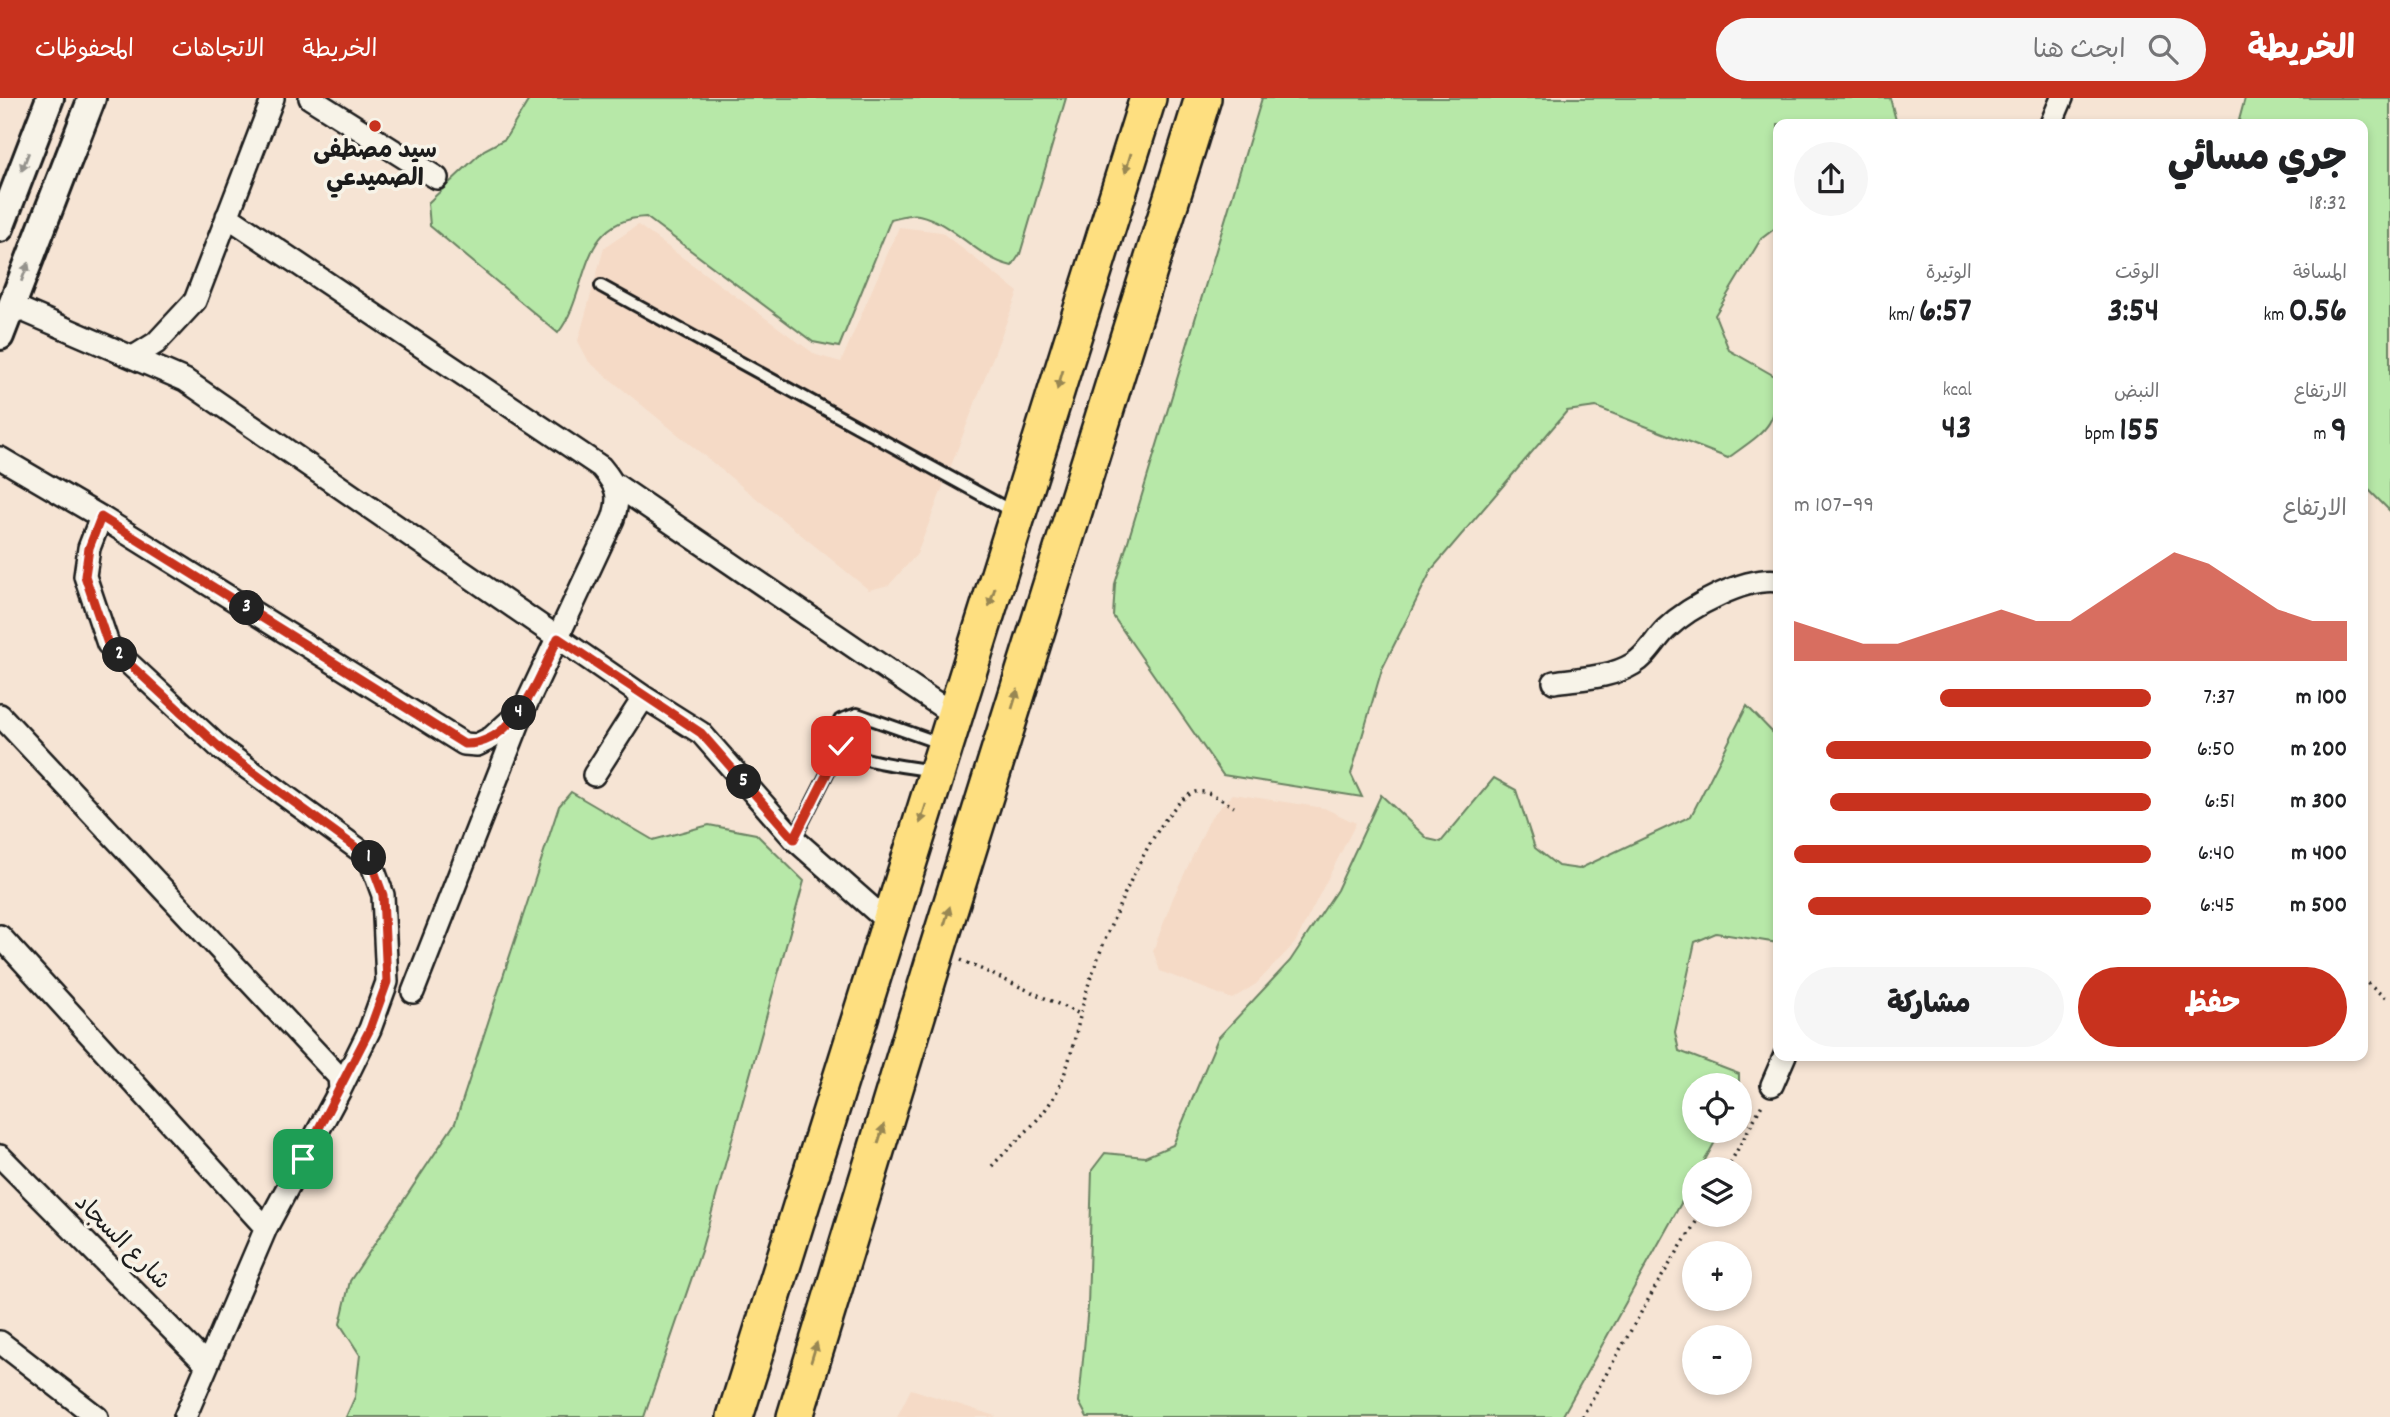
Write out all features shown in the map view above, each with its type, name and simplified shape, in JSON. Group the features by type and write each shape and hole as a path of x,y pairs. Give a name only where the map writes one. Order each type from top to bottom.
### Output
{"highway":[{"path":"735,1417 1148,98"},
{"path":"795,1417 937,950 1203,98"}],"street":[{"path":"0,228 50,98"},
{"path":"0,336 92,98"},
{"path":"135,356 156,343 195,301 273,98"},
{"path":"310,98 437,178"},
{"path":"2053,119 2062,98"},
{"path":"228,216 601,467 616,485 945,744"},
{"path":"13,306 186,380 558,638 701,733 794,839 888,922"},
{"path":"0,458 101,517 464,744 477,745 491,738 525,707"},
{"path":"413,992 525,707 613,519 619,500 616,485"},
{"path":"101,517 89,548 85,576 108,644 220,748 369,857 383,895 387,982 370,1029 266,1228 185,1417"},
{"path":"1554,682 1616,672 1651,651 1664,632 1684,614 1754,580 1773,581"},
{"path":"594,775 644,696"},
{"path":"0,715 327,1061 339,1077 340,1090"},
{"path":"0,936 266,1228"},
{"path":"1772,1085 1782,1061"},
{"name":"شارع السجاد","path":"0,1156 206,1365"},
{"path":"0,1342 97,1417"}],"lane":[{"path":"601,286 1018,515"},
{"path":"857,714 945,744 855,755 841,746 836,733 840,720 857,714"},
{"path":"794,839 841,746"}],"path":[{"path":"992,1166 1046,1110 1059,1087 1089,983 1142,857 1165,819 1181,799 1197,791 1234,807"},
{"path":"937,950 1080,1014"},
{"path":"2368,984 2388,1000"},
{"path":"1733,1157 1772,1085"},
{"path":"1583,1417 1656,1286 1693,1227"}],"shaded area":[{"path":"638,225 816,355 841,362 899,227 941,232 1018,292 917,554 889,585 869,590 589,362 578,341 604,248"},
{"path":"1233,794 1324,808 1356,823 1295,943 1256,984 1232,999 1160,971 1153,951 1173,898 1211,817"},
{"path":"911,1389 998,1417 897,1417"}],"green space":[{"path":"530,98 1066,98 1020,254 1012,266 987,256 932,219 913,214 891,219 839,347 813,342 646,217 623,221 607,230 596,244 576,298 558,333 430,226 428,203 484,150 505,139"},
{"path":"1262,98 1890,98 1896,119 1773,119 1773,230 1761,239 1715,315 1729,350 1773,375 1773,414 1767,426 1728,458 1596,407 1567,411 1432,569 1382,669 1351,774 1362,797 1223,775 1113,616 1115,584"},
{"path":"2245,98 2390,98 2390,511 2368,489 2368,119 2239,119"},
{"path":"1747,706 1773,733 1773,942 1716,933 1695,942 1675,1032 1679,1051 1736,1073 1682,1073 1682,1143 1714,1143 1707,1157 1682,1157 1682,1202 1562,1417 1087,1417 1079,1402 1088,1306 1092,1170 1105,1153 1145,1157 1173,1145 1218,1038 1290,961 1337,890 1381,795 1428,839 1441,842 1494,778 1516,790 1535,848 1558,866 1579,869 1691,816"},
{"path":"571,792 653,840 709,825 756,834 804,881 701,1251 644,1417 346,1417 355,1397 360,1355 340,1324 350,1281 455,1123 559,806"}],"place":[{"name":"سيد مصطفى الصميدعي","path":"375,126"}],"route":[{"path":"303,1159 370,1029 387,982 383,895 369,857 338,831 297,806 220,748 108,644 85,576 89,548 101,517 464,744 477,745 491,738 525,707 558,638 701,733 794,839 841,746"}]}
